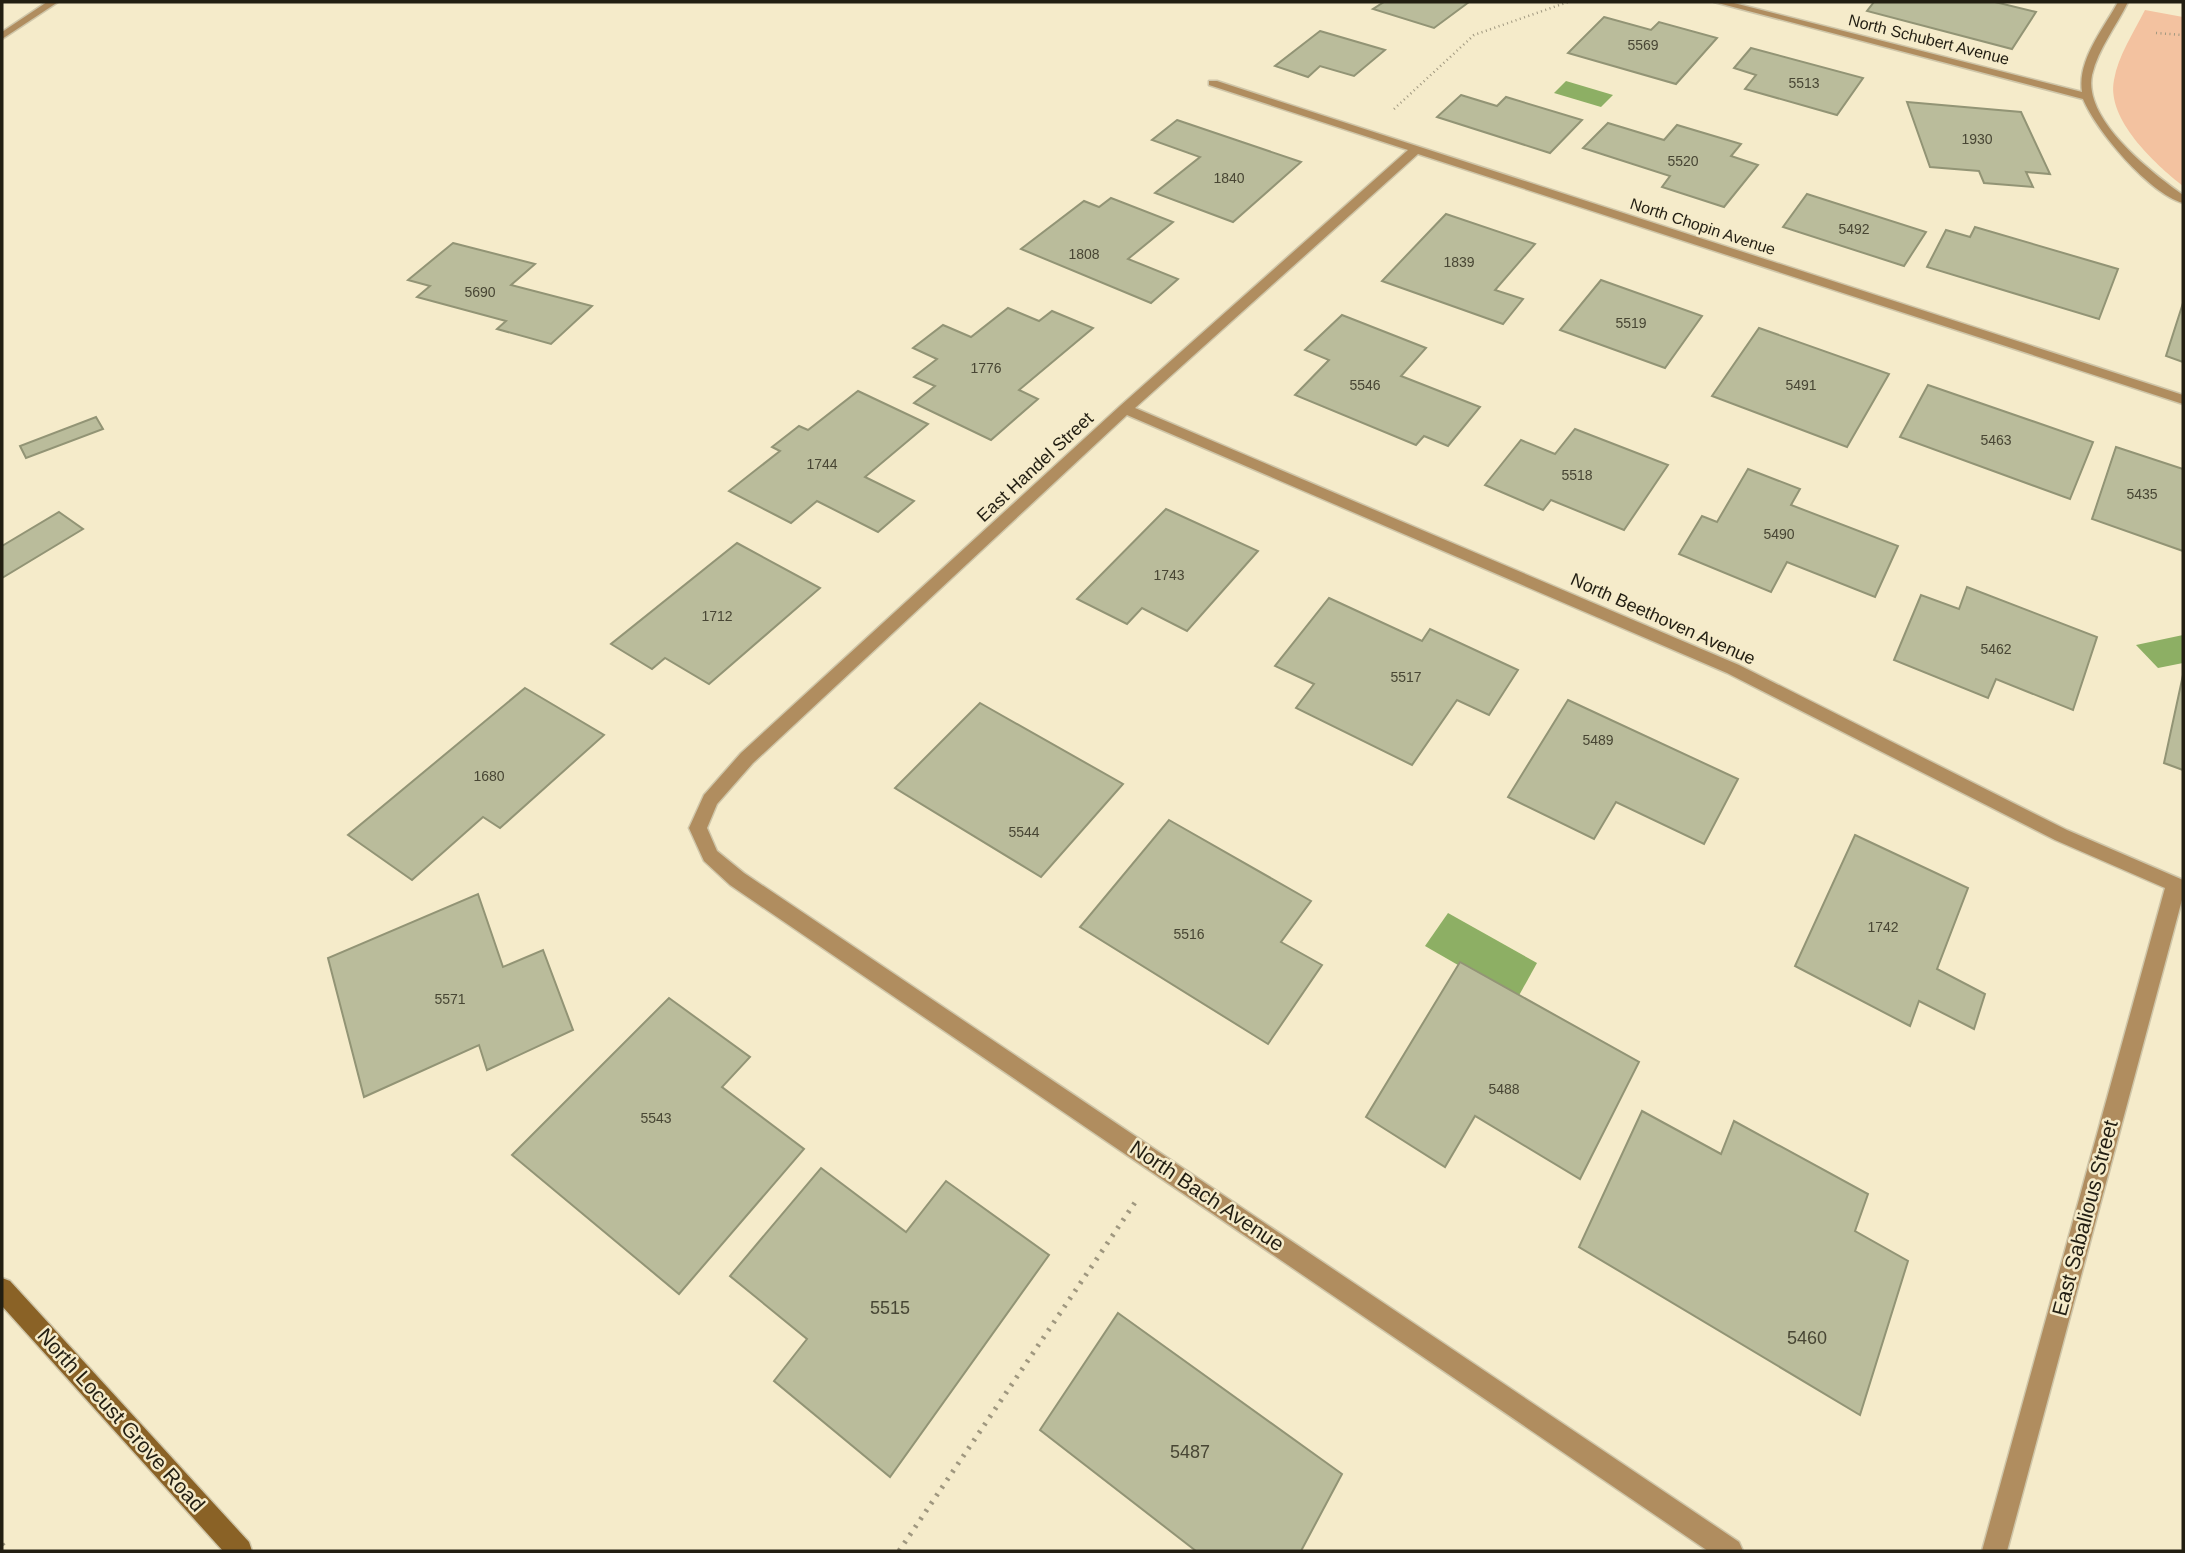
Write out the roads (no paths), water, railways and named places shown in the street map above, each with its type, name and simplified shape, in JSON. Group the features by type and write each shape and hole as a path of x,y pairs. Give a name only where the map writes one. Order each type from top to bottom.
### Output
{"main road":[{"name":"North Locust Grove Road","path":"2,1289 240,1551"}],"street":[{"path":"2,36 53,2"},
{"name":"North Schubert Avenue","path":"1719,2 2090,97"},
{"path":"2123,2 2085,79 2090,97 2101,122 2119,148 2151,178 2183,200"},
{"name":"North Chopin Avenue","path":"1213,83 2183,400"},
{"name":"East Handel Street","path":"698,828 710,800 747,758 1125,409 1416,149"},
{"name":"North Beethoven Avenue","path":"1125,409 1733,669 2061,835 2179,886"},
{"name":"North Bach Avenue","path":"698,828 710,856 737,879 1730,1551"},
{"name":"East Sabalious Street","path":"1995,1551 2179,886"}]}
